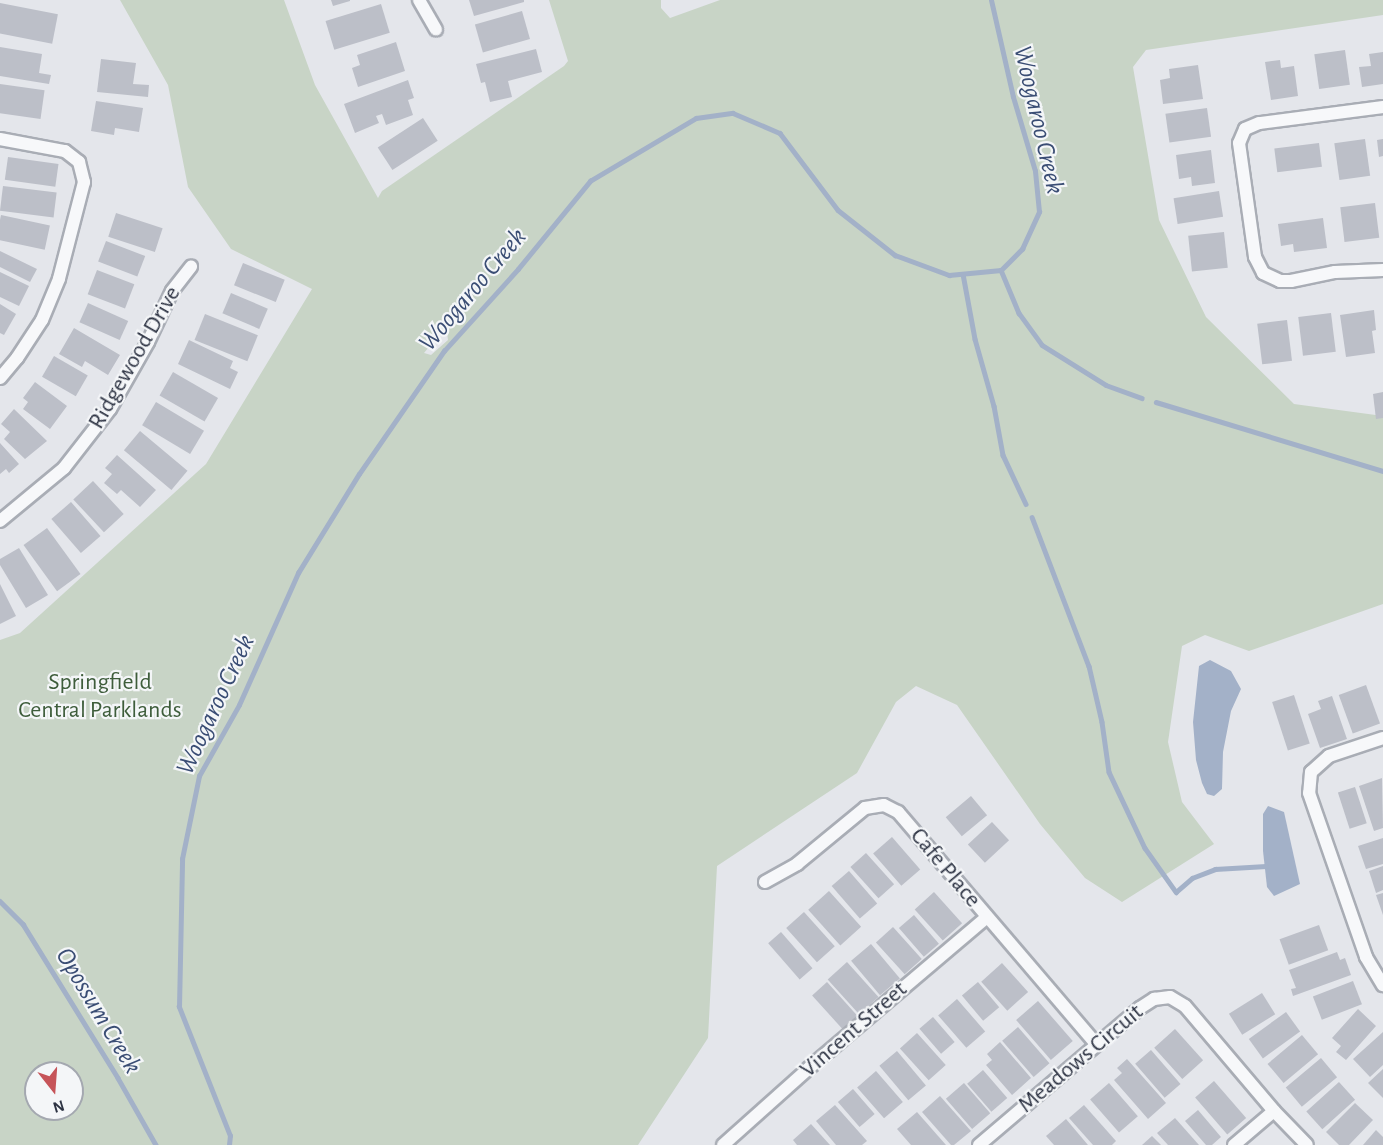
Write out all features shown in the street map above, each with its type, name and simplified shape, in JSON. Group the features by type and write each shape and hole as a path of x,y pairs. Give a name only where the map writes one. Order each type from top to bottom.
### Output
{"street":[{"path":"419,0 436,30"},
{"path":"1383,107 1259,123 1245,129 1239,143 1253,248 1263,273 1280,281 1291,281 1335,272 1383,270"},
{"path":"0,140 65,151 79,162 84,182 55,289 42,320 17,358 0,378"},
{"name":"Ridgewood Drive","path":"0,521 64,468 110,409 148,342 172,291 191,267"},
{"path":"1383,738 1329,756 1311,772 1309,793 1366,957 1383,985"},
{"name":"Cafe Place","path":"765,882 797,864 865,808 884,805 898,812 1097,1045"},
{"name":"Vincent Street","path":"723,1145 836,1044 987,917"},
{"name":"Meadows Circuit","path":"979,1145 1152,1000 1170,997 1185,1006 1274,1111 1307,1145"},
{"path":"1234,1145 1274,1111"}],"green space":[{"name":"Springfield Central Parklands","path":"120,0 284,0 315,85 378,198 382,191 564,66 568,61 549,0 661,0 661,8 670,18 720,0 1383,0 1383,15 1146,50 1133,67 1159,220 1206,317 1294,404 1383,416 1383,604 1249,651 1205,635 1182,646 1168,742 1182,802 1214,844 1122,902 1085,878 1040,824 957,705 916,686 896,702 857,773 717,866 708,1038 638,1145 0,1145 0,640 20,633 206,464 312,289 231,249 188,187 168,85","holes":["446,326 448,340 431,355 424,353"]}],"water":[{"path":"1210,660 1231,671 1241,689 1231,711 1223,752 1222,789 1214,796 1207,794 1202,783 1196,760 1193,722 1199,666"},
{"path":"1268,806 1284,812 1300,884 1274,896 1267,887 1263,851 1263,814"}],"building":[{"path":"331,0 350,0 350,1 333,6"},
{"path":"469,0 524,0 524,2 474,16"},
{"path":"0,3 58,14 52,44 0,34"},
{"path":"381,4 390,33 334,50 326,21"},
{"path":"522,11 530,39 483,52 475,25"},
{"path":"396,42 405,71 358,87 352,68 360,65 357,55"},
{"path":"0,47 42,54 39,73 51,75 49,84 0,76"},
{"path":"536,49 542,72 508,81 512,97 490,102 485,82 481,83 476,64"},
{"path":"1345,50 1350,85 1319,89 1314,54"},
{"path":"1383,52 1383,84 1362,87 1359,67 1371,66 1369,54"},
{"path":"101,59 136,63 133,84 149,85 148,97 97,92"},
{"path":"1280,60 1281,68 1294,66 1298,96 1271,100 1265,62"},
{"path":"1198,65 1203,99 1163,104 1160,80 1170,78 1169,69"},
{"path":"408,80 414,98 408,100 413,115 386,125 382,114 376,116 379,123 355,133 344,104"},
{"path":"0,84 45,90 41,119 0,113"},
{"path":"96,101 143,108 139,132 115,128 114,135 91,131"},
{"path":"1207,108 1211,137 1169,143 1165,114"},
{"path":"423,118 438,141 392,170 378,147"},
{"path":"1365,139 1370,176 1339,180 1334,143"},
{"path":"1383,139 1383,156 1379,157 1377,140"},
{"path":"1319,143 1322,167 1277,172 1274,148"},
{"path":"1211,150 1215,183 1192,186 1191,177 1179,179 1176,155"},
{"path":"8,157 59,164 55,187 5,180"},
{"path":"3,186 57,193 54,217 0,211"},
{"path":"1219,191 1223,217 1178,224 1174,198"},
{"path":"1375,203 1379,238 1345,242 1340,207"},
{"path":"116,213 163,228 155,252 108,237"},
{"path":"1,215 50,225 45,250 0,240"},
{"path":"1323,218 1327,248 1294,252 1293,244 1281,246 1278,224"},
{"path":"1224,232 1228,268 1192,272 1188,236"},
{"path":"106,241 145,256 137,277 98,262"},
{"path":"0,251 37,269 30,282 0,267"},
{"path":"243,263 285,280 276,302 234,285"},
{"path":"97,270 134,284 125,309 88,294"},
{"path":"0,272 29,286 19,306 0,297"},
{"path":"231,293 268,309 259,329 222,313"},
{"path":"88,303 128,321 120,340 79,322"},
{"path":"0,304 16,314 4,335 0,333"},
{"path":"1374,310 1376,330 1372,331 1375,353 1346,357 1340,315"},
{"path":"1331,313 1336,352 1303,356 1298,317"},
{"path":"205,314 258,335 247,361 195,340"},
{"path":"1287,320 1292,361 1262,364 1257,324"},
{"path":"74,328 120,355 108,375 85,361 82,367 59,354"},
{"path":"189,340 233,361 230,368 238,372 230,389 178,364"},
{"path":"54,356 88,376 76,396 42,377"},
{"path":"173,372 218,398 205,421 160,395"},
{"path":"35,382 67,406 50,429 23,409 28,402 23,398"},
{"path":"1383,392 1383,418 1376,419 1373,394"},
{"path":"156,402 204,431 190,454 142,425"},
{"path":"14,409 47,441 25,459 4,439 10,432 1,424"},
{"path":"140,431 187,471 171,490 124,450"},
{"path":"0,443 19,464 9,473 6,469 0,474"},
{"path":"117,455 156,490 140,507 121,490 117,494 104,483 112,474 105,468"},
{"path":"93,481 124,514 104,532 73,499"},
{"path":"71,502 101,536 81,553 51,519"},
{"path":"47,528 81,574 57,591 24,545"},
{"path":"19,548 48,595 26,608 0,565 0,559"},
{"path":"0,584 16,616 0,624"},
{"path":"1366,685 1380,724 1353,733 1339,695"},
{"path":"1294,695 1310,744 1288,751 1272,702"},
{"path":"1332,696 1347,739 1320,748 1308,714 1321,709 1318,701"},
{"path":"1382,778 1383,828 1374,831 1359,786"},
{"path":"1355,787 1367,823 1350,829 1338,793"},
{"path":"971,796 987,815 962,836 946,817"},
{"path":"992,822 1009,840 985,863 968,845"},
{"path":"892,837 920,869 901,886 873,853"},
{"path":"1383,838 1383,864 1366,869 1358,846"},
{"path":"866,853 894,884 878,898 850,867"},
{"path":"1383,866 1383,890 1376,893 1369,871"},
{"path":"849,871 877,903 860,919 832,886"},
{"path":"829,891 861,927 840,945 808,910"},
{"path":"934,892 962,923 943,941 915,909"},
{"path":"1383,893 1383,915 1376,895"},
{"path":"804,912 835,946 817,962 786,928"},
{"path":"914,915 939,944 924,957 899,928"},
{"path":"1319,925 1328,950 1289,965 1280,939"},
{"path":"893,927 922,959 905,974 876,942"},
{"path":"781,932 812,968 800,979 768,943"},
{"path":"871,944 900,978 880,995 851,961"},
{"path":"1337,952 1340,960 1345,958 1351,975 1293,996 1291,989 1296,988 1289,970"},
{"path":"847,962 878,997 859,1014 828,979"},
{"path":"1002,963 1028,992 1007,1011 981,982"},
{"path":"1353,981 1362,1004 1322,1020 1313,996"},
{"path":"827,982 858,1016 843,1030 812,995"},
{"path":"978,982 999,1007 983,1021 962,995"},
{"path":"1262,993 1275,1014 1242,1035 1229,1014"},
{"path":"957,999 985,1031 966,1048 938,1015"},
{"path":"1038,1001 1073,1041 1051,1060 1016,1020"},
{"path":"1358,1009 1376,1026 1346,1060 1336,1052 1341,1046 1332,1038"},
{"path":"1286,1012 1300,1031 1263,1058 1249,1039"},
{"path":"933,1017 955,1042 941,1054 919,1029"},
{"path":"1018,1027 1049,1063 1034,1077 1002,1041"},
{"path":"1175,1029 1203,1060 1182,1079 1154,1048"},
{"path":"1383,1032 1383,1065 1370,1077 1353,1059"},
{"path":"917,1033 946,1065 929,1080 900,1048"},
{"path":"1302,1035 1318,1054 1284,1083 1268,1064"},
{"path":"1000,1042 1031,1078 1012,1095 986,1065 992,1060 987,1054"},
{"path":"1151,1050 1181,1084 1165,1098 1135,1064"},
{"path":"897,1051 926,1085 908,1100 879,1066"},
{"path":"1321,1058 1337,1077 1302,1107 1286,1088"},
{"path":"1127,1059 1166,1103 1148,1119 1114,1080 1122,1073 1117,1068"},
{"path":"1383,1069 1383,1098 1368,1083"},
{"path":"983,1070 1007,1098 991,1112 967,1084"},
{"path":"876,1071 903,1102 884,1118 857,1087"},
{"path":"1214,1081 1246,1118 1227,1134 1195,1097"},
{"path":"1339,1082 1355,1100 1322,1129 1306,1111"},
{"path":"964,1083 990,1113 972,1129 946,1099"},
{"path":"1109,1083 1138,1116 1119,1133 1090,1099"},
{"path":"853,1089 875,1114 860,1127 838,1102"},
{"path":"940,1096 971,1131 954,1145 951,1145 922,1112"},
{"path":"1355,1103 1373,1120 1349,1145 1339,1145 1326,1132"},
{"path":"835,1105 867,1141 862,1145 836,1145 816,1121"},
{"path":"1084,1105 1116,1141 1112,1145 1093,1145 1069,1118"},
{"path":"1198,1110 1221,1137 1212,1145 1206,1145 1185,1121"},
{"path":"917,1112 946,1145 911,1145 897,1129"},
{"path":"1175,1118 1199,1145 1168,1145 1157,1133"},
{"path":"1066,1119 1088,1145 1054,1145 1046,1136"},
{"path":"811,1124 830,1145 797,1145 793,1140"},
{"path":"1376,1130 1383,1137 1383,1145 1363,1145"},
{"path":"1152,1136 1161,1145 1142,1145"}],"waterway":[{"name":"Woogaroo Creek","path":"229,1145 230,1136 179,1007 182,859 199,776 239,705 298,573 359,474 444,351 518,269 590,181 696,118 733,113 780,133 838,210 895,255 949,275 1001,270 1022,249 1039,212 1035,171 1013,97 991,0"},
{"path":"1001,270 1019,313 1042,345 1106,385 1142,398"},
{"path":"963,274 975,339 994,406 1003,455 1026,504"},
{"path":"1156,402 1383,471"},
{"path":"1032,517 1089,666 1102,722 1109,772 1145,848 1176,892 1192,878 1215,869 1266,866"},
{"name":"Opossum Creek","path":"0,901 23,924 118,1078 156,1145"}]}
